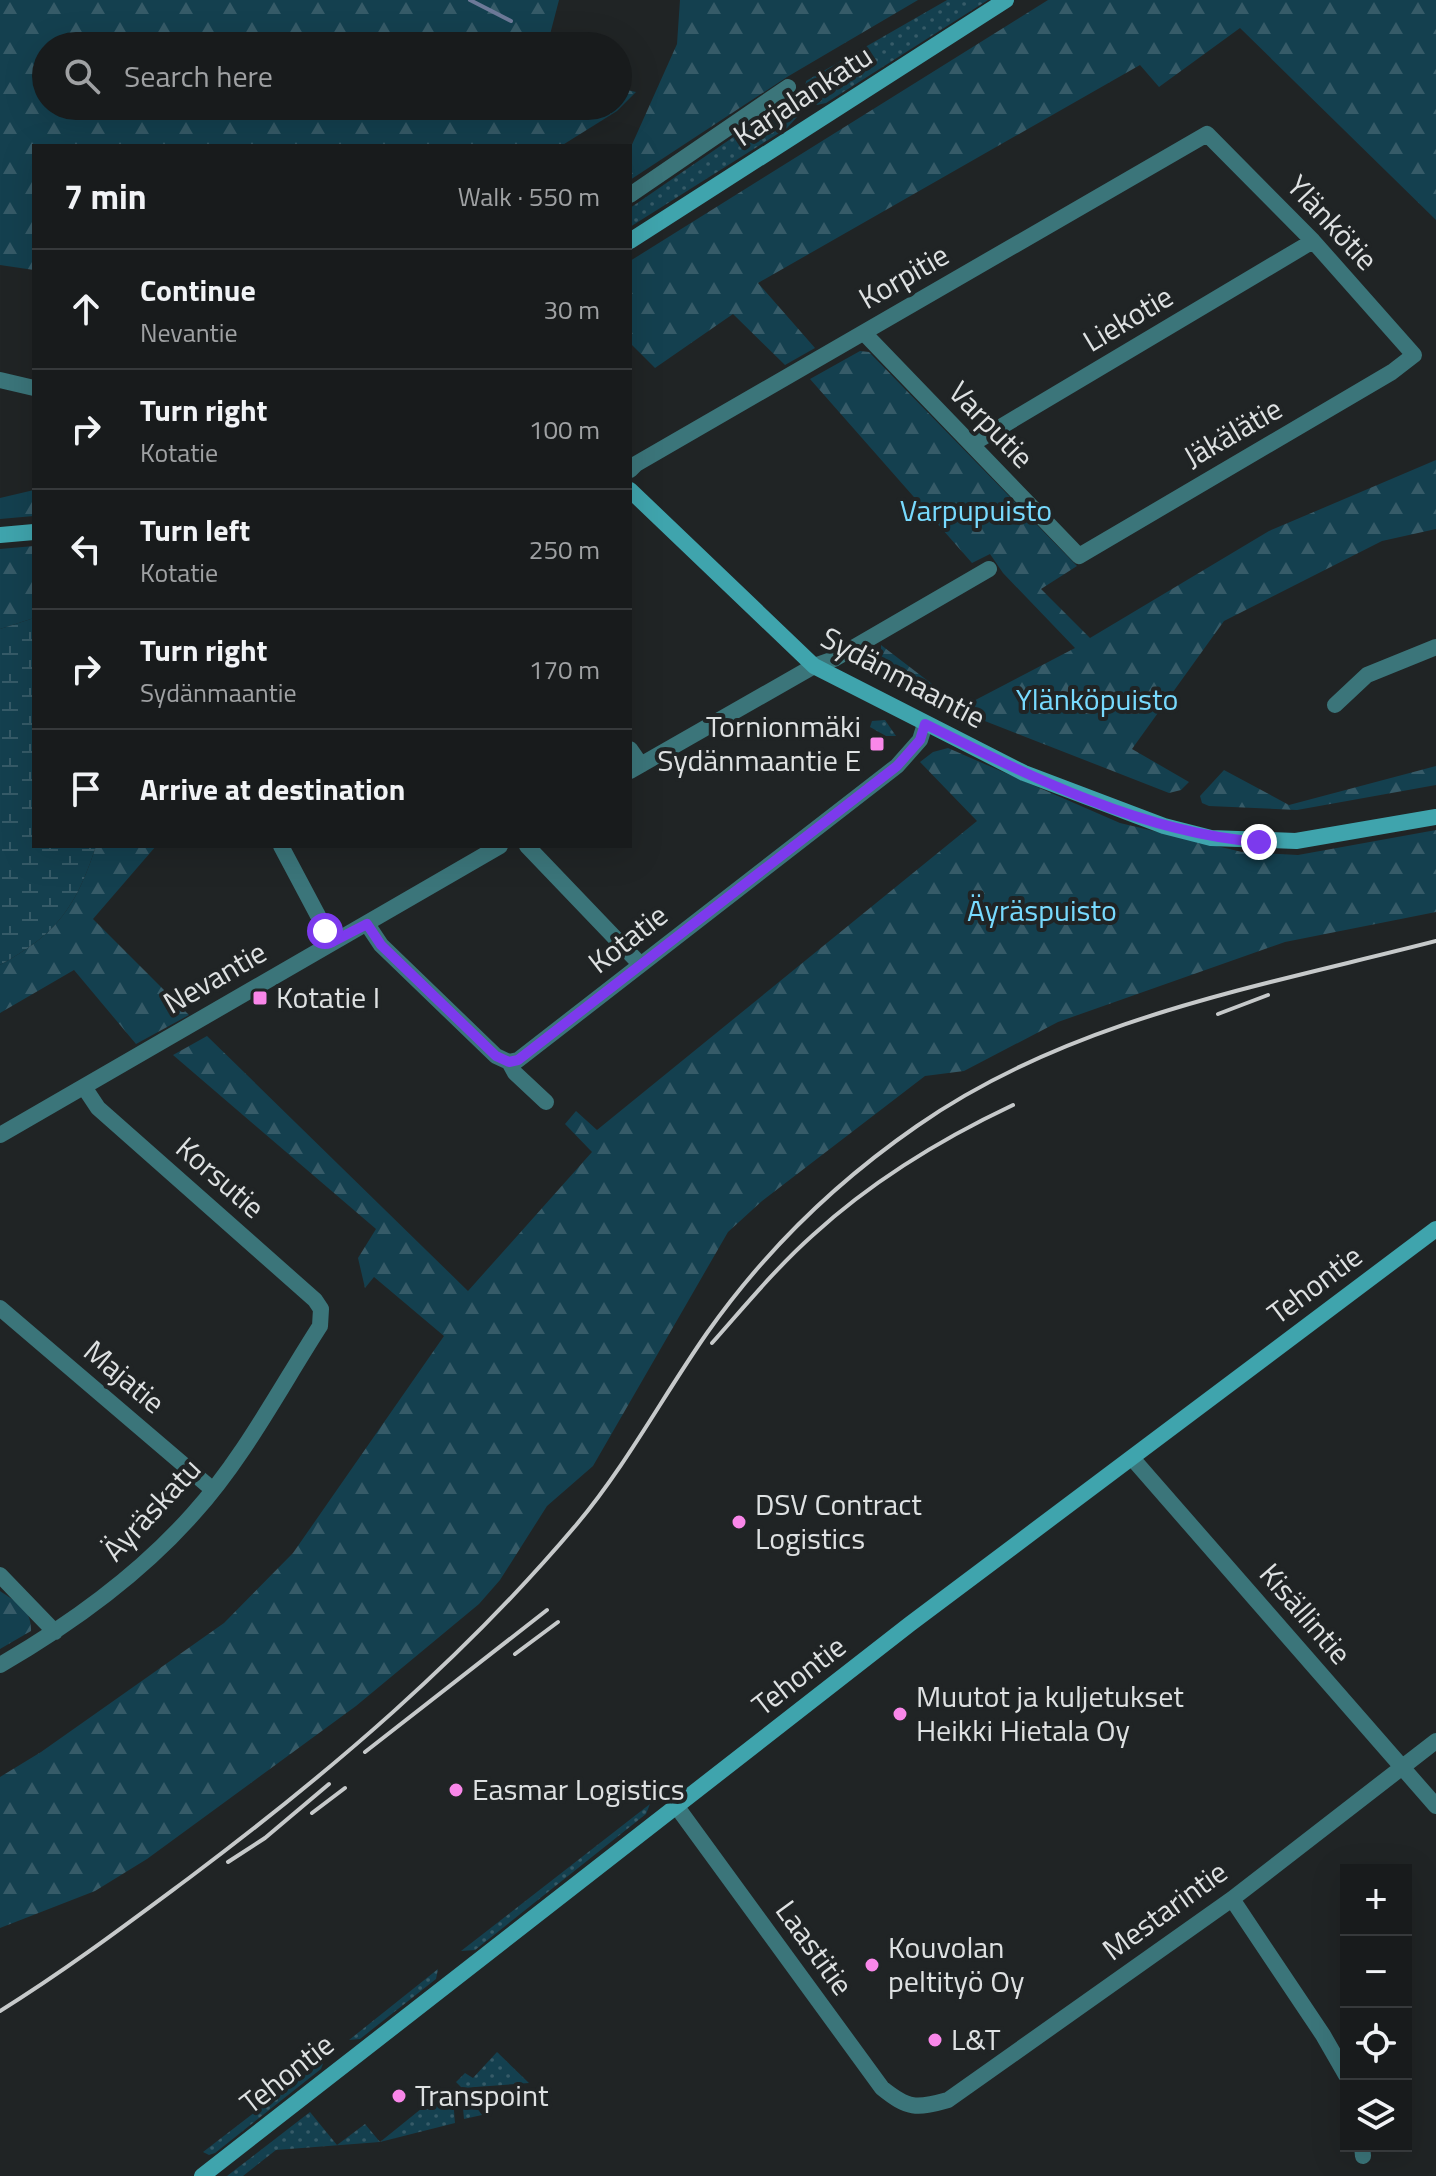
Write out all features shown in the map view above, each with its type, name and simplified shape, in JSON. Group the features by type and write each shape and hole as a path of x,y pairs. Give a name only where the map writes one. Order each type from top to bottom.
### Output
{"street":[{"name":"Karjalankatu","path":"632,240 1006,0"},
{"path":"632,194 788,87"},
{"name":"Ylänkötie","path":"1207,134 1313,241 1414,355"},
{"name":"Korpitie","path":"632,469 1207,134"},
{"name":"Liekotie","path":"972,444 1313,241"},
{"name":"Varputie","path":"864,333 1079,556"},
{"name":"Jäkälätie","path":"1079,556 1392,372 1414,355"},
{"path":"0,380 32,388"},
{"name":"Sydänmaantie","path":"632,492 814,666 1024,773 1164,826 1211,838 1296,841 1436,817"},
{"path":"0,535 32,532"},
{"path":"636,768 989,569"},
{"path":"1335,705 1367,675 1436,647"},
{"name":"Kotatie","path":"509,1062 526,1055 897,766 920,740 925,724"},
{"path":"282,848 332,942"},
{"name":"Nevantie","path":"0,1135 497,848"},
{"path":"529,848 640,964"},
{"path":"367,924 381,945 473,1035 496,1056 509,1062 515,1073 546,1102"},
{"name":"Korsutie","path":"84,1087 98,1108 315,1300 321,1309"},
{"name":"Tehontie","path":"202,2176 910,1624 1436,1229"},
{"name":"Majatie","path":"0,1308 212,1489"},
{"name":"Äyräskatu","path":"0,1665 55,1632 120,1584 194,1514 320,1326 321,1309"},
{"name":"Kisällintie","path":"1132,1458 1436,1806"},
{"path":"0,1575 55,1632"},
{"name":"Mestarintie","path":"917,2106 948,2100 1232,1899 1436,1741"},
{"name":"Laastitie","path":"677,1807 882,2088 905,2106 917,2106"},
{"path":"1232,1899 1340,2065"}],"green space":[{"path":"0,0 559,0 551,32 32,32 32,120 603,120 564,144 32,144 32,270 0,265"},
{"path":"680,0 918,0 787,77 632,179 632,145 677,44"},
{"path":"947,0 988,0 826,103 817,105 805,91 806,81"},
{"path":"1048,0 1436,0 1436,220 1240,28 1159,87 1140,65 758,283 815,348 785,365 733,314 655,368 632,345 632,260"},
{"path":"783,103 797,111 797,117 787,128 632,226 632,207"},
{"name":"Ylänköpuisto","path":"860,351 869,352 1077,566 1041,589 1090,638 1269,531 1436,460 1436,529 1382,541 1224,621 1132,749 1189,782 1181,790 1169,793 972,716 890,679 881,658 881,645 962,707 1075,648 1003,573 990,554 972,563 810,379"},
{"path":"32,490 32,516 0,519 0,498"},
{"path":"32,546 32,619 0,629 0,549"},
{"path":"32,619 32,848 95,848 81,886 62,917 36,942 0,965 0,629"},
{"path":"885,720 896,736 886,736 870,727 872,721"},
{"name":"Äyräspuisto","path":"948,748 1120,823 1242,852 1298,855 1436,830 1436,912 1285,942 1058,1022 964,1071 925,1076 762,1201 728,1232 593,1466 547,1506 500,1580 479,1604 356,1706 147,1859 95,1891 0,1928 0,1777 41,1752 224,1623 293,1553 444,1336 374,1277 365,1288 358,1258 376,1229 173,1055 207,1036 468,1291 592,1152 565,1124 576,1111 597,1130 977,821 920,762 933,752"},
{"path":"1436,766 1436,785 1297,810 1209,806 1202,803 1200,796 1224,770 1289,805"},
{"path":"95,848 154,848 93,919 189,1015 136,1044 74,970 0,1013 0,965 36,942 62,917 81,886"},
{"path":"0,1591 26,1612 31,1631 0,1649"},
{"path":"650,1804 646,1814 475,1950 461,1951"},
{"path":"438,1969 436,1979 360,2039 349,2040"},
{"path":"497,2052 529,2083 462,2088 456,2082 465,2073 473,2078"},
{"path":"325,2058 321,2069 215,2153 209,2155 203,2152"},
{"path":"447,2088 453,2099 455,2123 380,2142"},
{"path":"468,2096 482,2115 464,2119 462,2097"},
{"path":"310,2112 337,2145 365,2124 380,2142 276,2150 243,2176 227,2176"}],"waterway":[{"path":"470,0 511,21"}],"railway":[{"path":"0,2011 96,1946 241,1838 343,1755 441,1667 534,1573 577,1524 629,1454 707,1333 752,1274 803,1220 887,1148 976,1089 1038,1058 1102,1033 1234,992 1436,941"},
{"path":"1218,1014 1268,995"},
{"path":"712,1343 786,1261 836,1215 883,1179 934,1147 1013,1105"},
{"path":"365,1752 547,1610"},
{"path":"515,1654 558,1622"},
{"path":"228,1862 265,1838 329,1784"},
{"path":"312,1813 345,1788"}],"place":[{"name":"Tornionmäki Sydänmaantie E","path":"877,744"},
{"name":"Kotatie I","path":"260,998"},
{"name":"DSV Contract Logistics","path":"739,1522"},
{"name":"Muutot ja kuljetukset Heikki Hietala Oy","path":"900,1714"},
{"name":"Easmar Logistics","path":"456,1790"},
{"name":"Kouvolan peltityö Oy","path":"872,1965"},
{"name":"L&T","path":"935,2040"},
{"name":"Transpoint","path":"399,2096"}],"route":[{"path":"325,931 332,942 367,924 381,945 496,1056 509,1062 518,1060 897,766 920,740 925,724 1024,773 1164,826 1211,838 1259,842"}],"park label":[{"name":"Varpupuisto","path":"976,511"}]}
